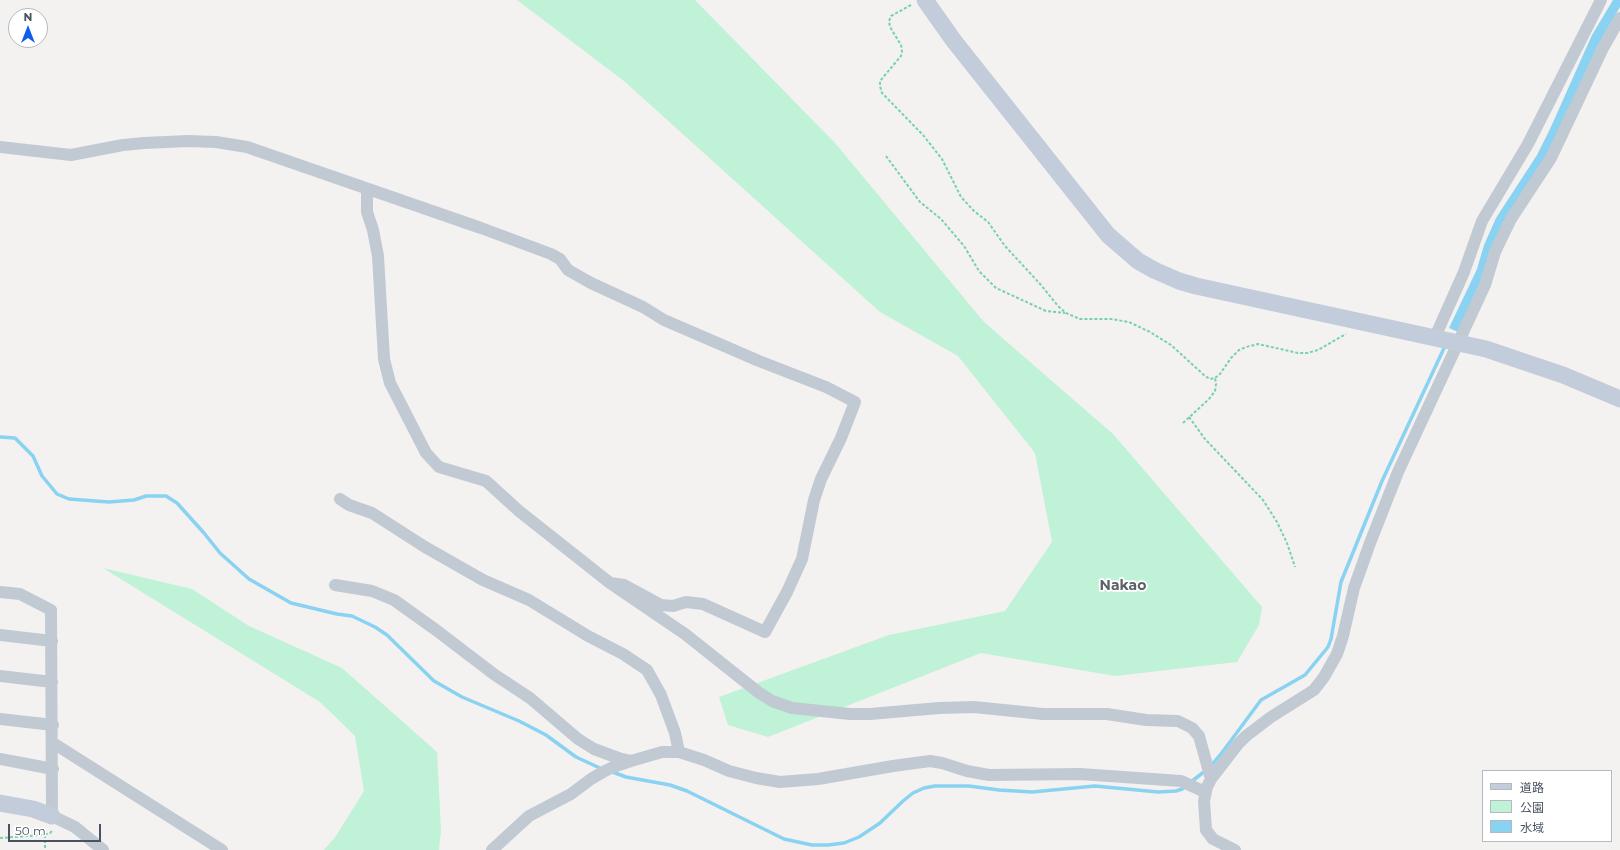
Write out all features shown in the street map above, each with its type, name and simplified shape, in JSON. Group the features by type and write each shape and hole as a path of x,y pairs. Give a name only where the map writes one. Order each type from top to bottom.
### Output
{"street":[{"path":"1437,338 1464,272 1482,221 1528,144 1601,0"},
{"path":"919,2 954,42 1103,228 1123,249 1165,276 1196,286 1486,349 1539,366 1592,386 1620,399"},
{"path":"1235,850 1213,839 1206,830 1204,801 1205,792 1211,779 1246,736 1314,690 1324,677 1337,654 1343,636 1354,588 1370,542 1398,472 1485,284 1495,252 1511,219 1551,158 1603,48 1620,18"},
{"path":"0,147 71,155 144,142 216,142 247,147 551,254 560,259 568,270 644,307 664,320 759,361 826,387 855,402 841,438 821,479 802,559 787,592 765,632 703,604 686,602 673,606 661,606 624,585 610,583"},
{"path":"367,190 367,212 373,230 378,256 384,359 390,383 426,454 439,466 456,473 486,481 519,511 610,583 684,634 758,692 781,705 822,712 850,714 974,707 1043,714 1107,714 1146,720 1178,721 1188,726 1199,736 1211,779"},
{"path":"340,499 349,505 372,513 425,547 483,580 529,600 588,636 623,654 647,670 661,695 675,733 679,752"},
{"path":"334,585 372,591 394,600 495,675 530,698 588,746 614,756 631,760"},
{"path":"0,592 20,594 51,610 54,822"},
{"path":"0,635 52,641"},
{"path":"0,676 52,682"},
{"path":"0,719 53,725"},
{"path":"53,742 222,850"},
{"path":"492,850 529,816 571,794 603,772 631,760 662,752 679,752 704,760 729,771 780,782 818,779 914,762 930,761 989,775 1080,774 1181,781 1205,792"},
{"path":"0,758 53,769"},
{"path":"0,803 33,809 54,822 75,827 103,850"}],"path":[{"path":"919,2 891,16 889,21 890,27 901,45 902,51 901,56 880,81 882,93 923,135 934,149 944,164 961,197 974,211 988,222 1005,246 1058,306 1066,313"},
{"path":"886,156 920,202 941,219 964,246 979,271 996,288 1046,311 1066,313 1080,319 1111,319 1129,322 1150,332 1171,345 1210,379 1215,378 1220,374 1231,358 1239,350 1246,347 1258,344 1298,353 1307,353 1318,350 1349,333"},
{"path":"1183,423 1210,399 1216,384 1215,378"},
{"path":"1189,418 1205,439 1263,500 1277,522 1287,543 1295,566"},
{"path":"0,838 45,835 50,833 54,822"},
{"path":"45,835 46,850"}],"green space":[{"path":"517,0 695,0 835,143 984,322 1113,434 1262,607 1259,625 1237,662 1115,676 981,653 768,737 728,725 719,697 889,635 1005,611 1052,542 1035,453 958,356 880,312 624,81"},
{"path":"103,568 192,589 249,626 342,668 437,752 441,830 439,850 324,850 336,836 364,791 355,736 320,702"}],"water":[{"path":"1613,0 1620,0 1620,7 1598,45 1545,161 1487,268 1458,332 1449,328 1477,269 1484,245 1496,218 1537,155 1592,35"}],"waterway":[{"path":"1210,767 1261,700 1305,675 1328,647 1331,639 1341,582 1382,481 1445,346"},
{"path":"0,437 15,438 33,456 42,476 57,494 69,499 109,502 134,500 146,496 166,496 177,503 220,553 249,579 291,603 352,616 375,627 387,635 434,681 462,697 519,721 546,735 576,757 602,769"},
{"path":"610,771 626,777 670,785 687,791 784,839 812,845 844,843 859,837 880,823 913,793 924,788 935,786 969,786 1032,792 1095,786 1158,792 1176,791 1182,789 1205,771"}],"district":[{"name":"Nakao","path":"1123,586"}]}
